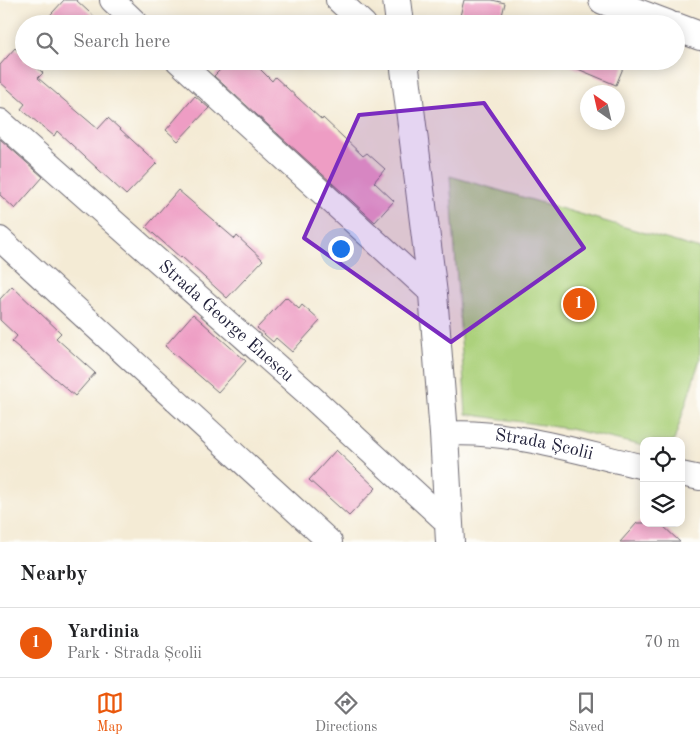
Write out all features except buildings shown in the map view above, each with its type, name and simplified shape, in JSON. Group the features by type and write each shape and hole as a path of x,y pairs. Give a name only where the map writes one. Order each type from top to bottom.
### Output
{"street":[{"path":"112,0 128,15"},
{"path":"338,0 354,15"},
{"path":"397,0 399,15"},
{"path":"603,0 643,15"},
{"path":"685,30 700,36"},
{"path":"188,70 433,294"},
{"name":"Strada George Enescu","path":"405,70 433,294 450,533"},
{"name":"Strada George Enescu","path":"0,121 306,392 450,533"},
{"path":"0,239 330,542"},
{"name":"Strada Școlii","path":"444,434 487,434 531,441 640,466"},
{"path":"685,475 700,478"}],"highlighted area":[{"path":"484,103 584,248 451,342 304,238 359,115"}],"green space":[{"path":"450,176 700,249 700,359 675,437 640,437 640,445 570,429 466,414"}],"place":[{"name":"Yardinia","path":"579,304"}]}
